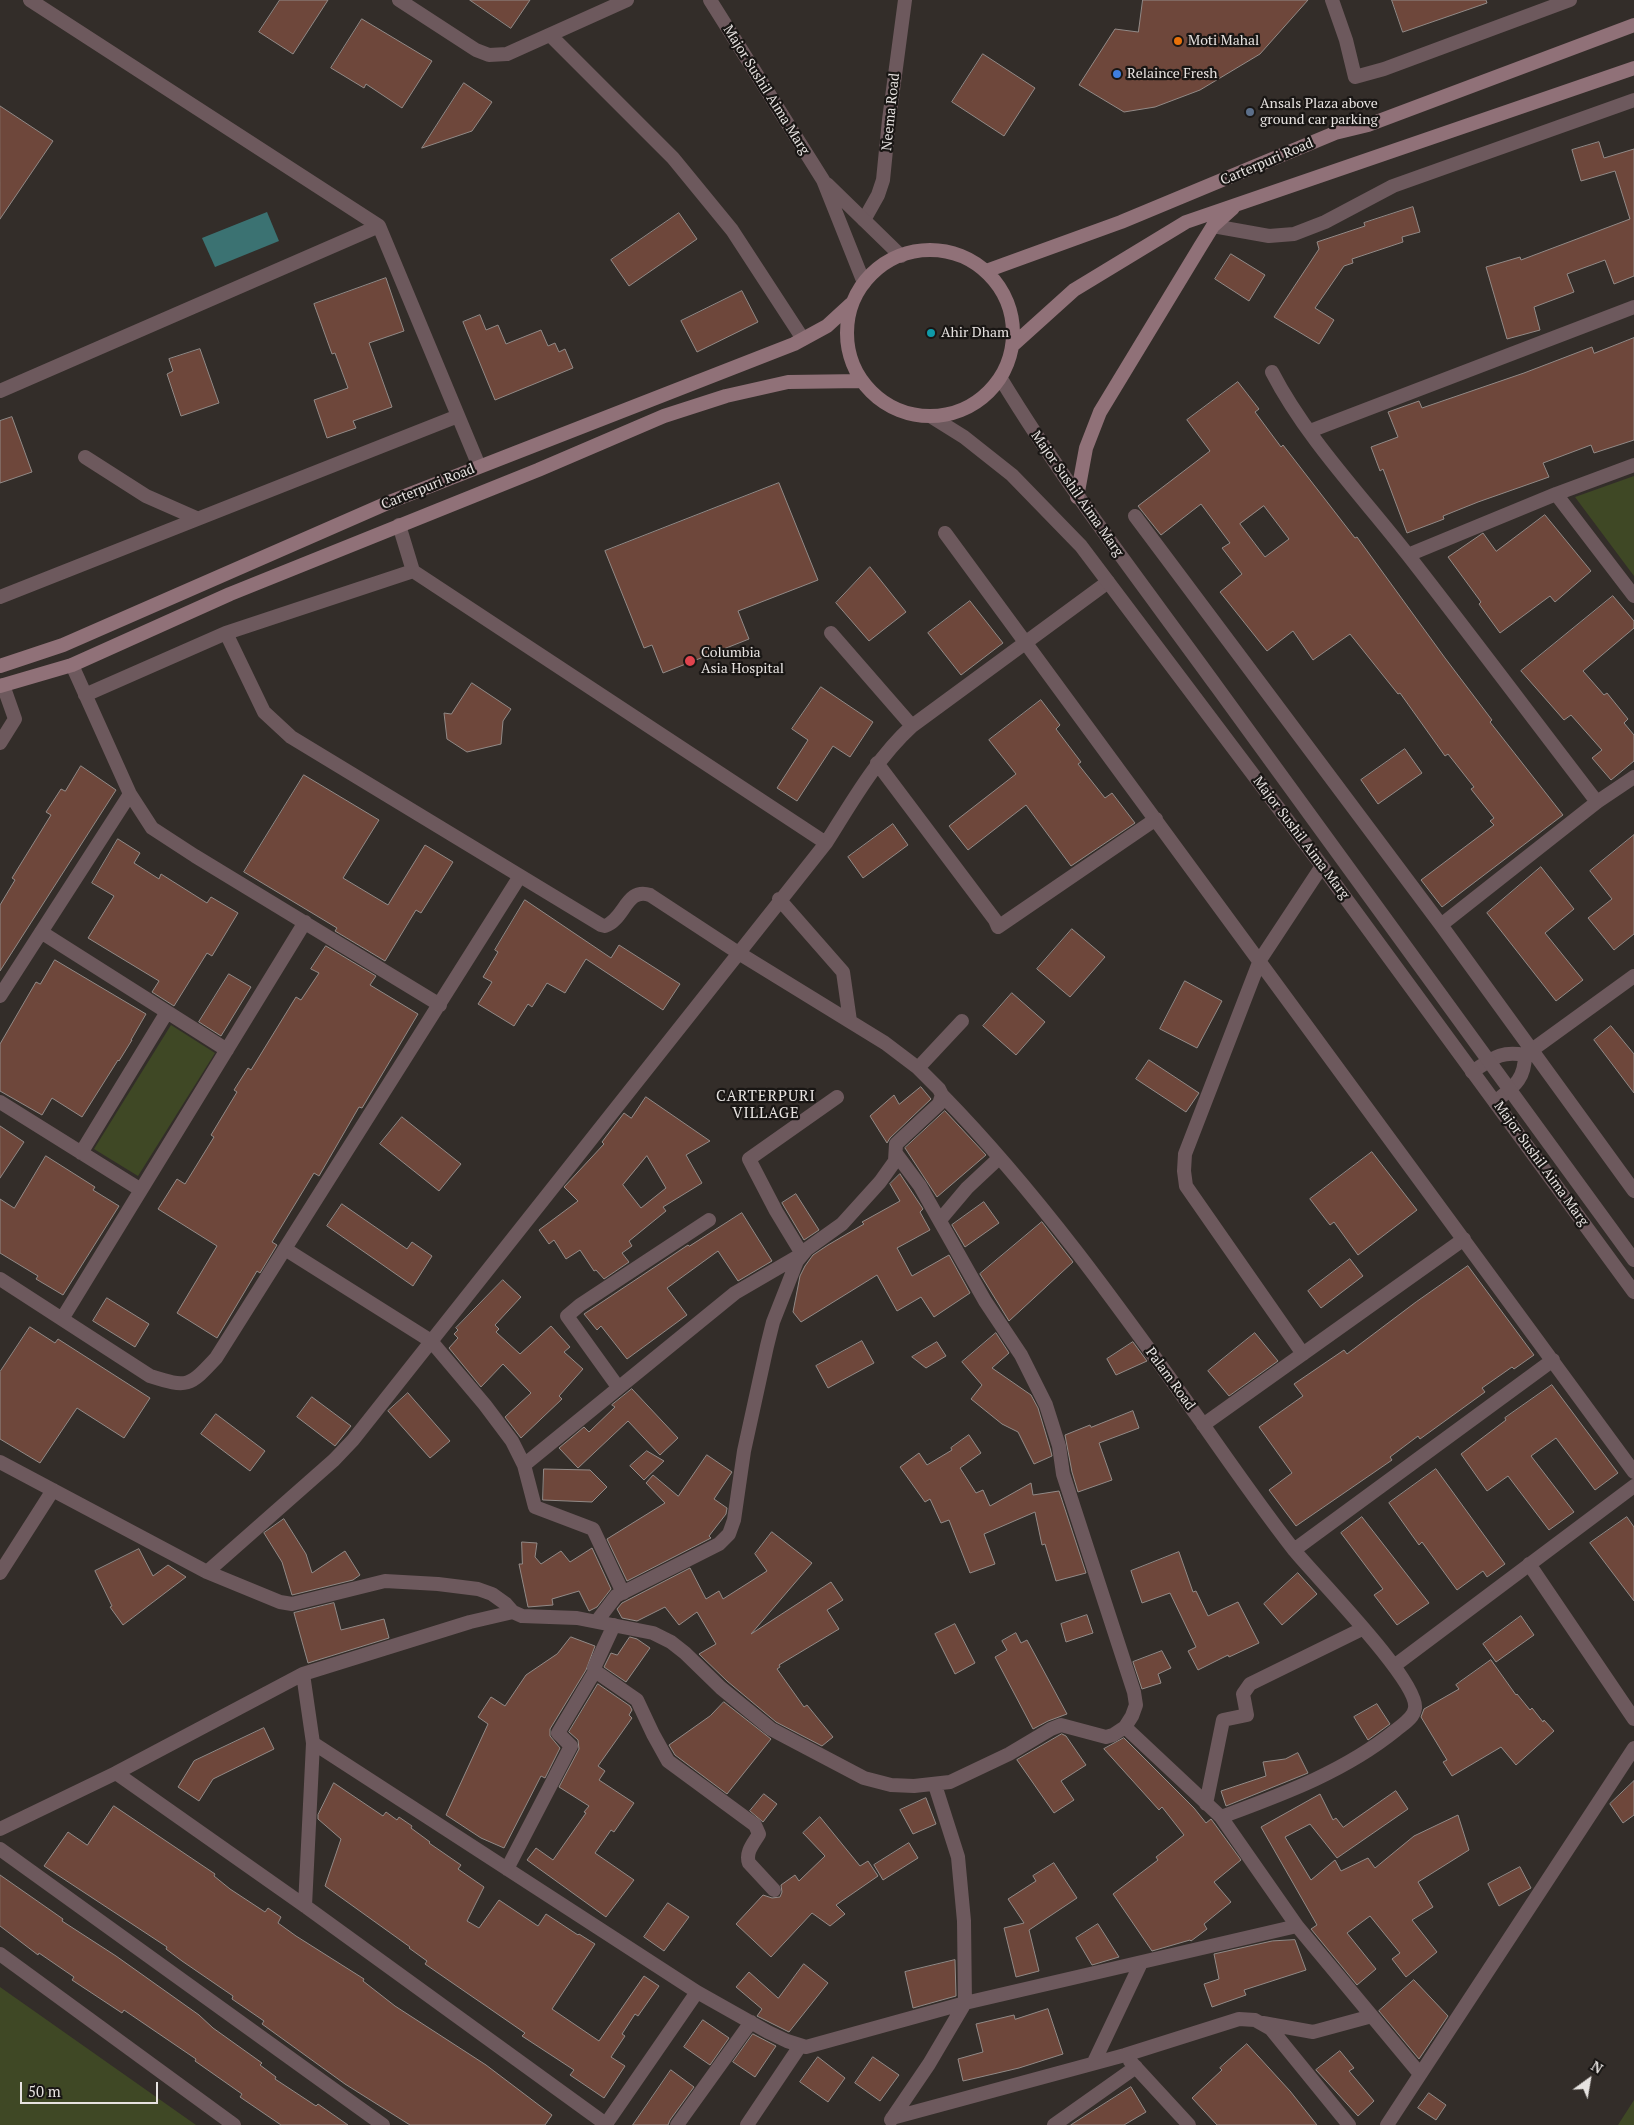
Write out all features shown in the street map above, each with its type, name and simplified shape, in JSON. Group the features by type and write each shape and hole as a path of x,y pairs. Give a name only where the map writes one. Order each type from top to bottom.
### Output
{"main road":[{"name":"Carterpuri Road","path":"986,271 1130,218 1335,133 1368,125 1634,25"},
{"name":"Carterpuri Road","path":"1013,345 1074,290 1186,222 1239,202 1634,68"},
{"path":"1078,497 1086,448 1100,412 1214,226 1239,202"},
{"path":"925,250 956,253 986,271 1004,294 1014,328 1011,357 1001,379 970,407 932,417 904,412 875,396 854,369 846,331 851,304 864,283 879,267 894,258 902,256 925,250"},
{"name":"Carterpuri Road","path":"0,666 63,645 392,501 803,339 827,326 851,304"},
{"name":"Carterpuri Road","path":"1,685 72,665 230,594 538,470 664,416 726,396 788,382 862,381"}],"street":[{"path":"30,0 379,226 479,466"},
{"path":"399,0 476,50 489,55 507,54 551,36 627,0"},
{"name":"Major Sushil Aima Marg","path":"710,0 823,180 864,283"},
{"name":"Neema Road","path":"864,220 878,195 883,180 905,0"},
{"path":"1332,0 1346,40 1355,77 1384,69 1570,0"},
{"path":"551,36 679,165 732,230 803,339"},
{"path":"1214,226 1269,236 1294,234 1325,222 1394,186 1634,100"},
{"name":"Major Sushil Aima Marg","path":"823,180 902,256"},
{"path":"0,391 379,226"},
{"path":"1310,431 1634,307"},
{"path":"1272,372 1310,431 1408,555 1597,802"},
{"name":"Major Sushil Aima Marg","path":"1001,379 1035,435 1078,497 1634,1260"},
{"path":"0,597 458,416"},
{"name":"Major Sushil Aima Marg","path":"932,417 977,446 1012,474 1081,546 1322,866 1634,1292"},
{"path":"86,456 146,496 196,518"},
{"path":"1408,555 1556,494 1634,465"},
{"path":"1556,494 1633,594"},
{"path":"1135,516 1441,925 1528,1053 1634,1191"},
{"path":"399,526 413,571 826,843"},
{"path":"945,533 1634,1472"},
{"path":"85,695 226,633 413,571"},
{"path":"207,1572 342,1452 779,899 826,843 877,763 893,742 1025,641 1108,582"},
{"path":"2,1285 62,1319 150,1376 177,1385 199,1377 216,1358 520,876 291,737 264,712 226,633"},
{"path":"831,633 912,726"},
{"path":"72,665 130,794 152,828 440,1005"},
{"path":"1,685 15,719"},
{"path":"0,724 15,719"},
{"path":"0,743 15,719"},
{"path":"877,763 995,920 998,928 1156,820"},
{"path":"1441,925 1597,802 1634,777"},
{"path":"0,996 130,794"},
{"path":"1303,1354 1186,1186 1184,1171 1185,1154 1260,960 1322,866"},
{"name":"Palam Road","path":"520,876 605,926 614,922 634,894 650,895 737,952 850,1021 918,1068 974,1127 1083,1260 1294,1550 1394,1666 1411,1690 1415,1700 1415,1710 1410,1719 1380,1743 1339,1768 1303,1786 1221,1817"},
{"path":"779,899 843,972 850,1021"},
{"path":"62,1319 305,922"},
{"path":"41,932 227,1050"},
{"path":"1472,1072 1502,1054 1511,1052 1528,1053 1634,976"},
{"path":"82,1153 167,1012"},
{"path":"918,1068 962,1021"},
{"path":"1495,1102 1510,1090 1523,1073 1528,1053"},
{"path":"524,1466 735,1293 802,1254 842,1224 892,1167 897,1155 896,1144 938,1104 942,1095"},
{"path":"802,1254 749,1159 837,1097"},
{"path":"0,1102 142,1190"},
{"path":"0,1462 207,1572 265,1597 286,1603 292,1604 376,1582 395,1581 438,1584 478,1589 498,1598 513,1612 522,1616 597,1621 652,1633 671,1642 761,1723 844,1769 864,1778 891,1785 935,1785 950,1782 1009,1754 1061,1725 1106,1737 1125,1727 1132,1716 1136,1706 1134,1692 1063,1474 1059,1446 1046,1405 1021,1355 984,1300 920,1186 897,1155"},
{"path":"940,1220 967,1188 999,1158"},
{"path":"618,1387 567,1316 580,1305 709,1220"},
{"path":"1203,1425 1464,1239"},
{"path":"285,1249 431,1341 485,1405 512,1441 524,1466 535,1507 593,1529 623,1592"},
{"path":"597,1621 616,1596 719,1544 730,1534 734,1520 744,1451 766,1346 773,1322 802,1254"},
{"path":"1294,1550 1552,1360"},
{"path":"1394,1666 1634,1486"},
{"path":"0,1573 53,1490"},
{"path":"1529,1564 1634,1719"},
{"path":"0,1829 116,1773 303,1674 470,1622 513,1612"},
{"path":"507,1869 571,1746 558,1733 595,1671 594,1668 614,1625"},
{"path":"1206,1804 1223,1720 1246,1715 1243,1694 1250,1684 1362,1628"},
{"path":"595,1671 637,1700 668,1761 755,1825 759,1834 747,1858 749,1863 774,1890"},
{"path":"303,1674 313,1743 305,1906"},
{"path":"1125,1727 1221,1817 1297,1926 1420,2074"},
{"path":"313,1743 697,1992 750,2022 800,2046 815,2046 965,2003 1297,1926"},
{"path":"1388,2125 1634,1748"},
{"path":"116,1773 305,1906 607,2125 697,1992"},
{"path":"890,2121 929,2064 965,2003 964,1921 958,1857 935,1785"},
{"path":"0,1849 383,2125"},
{"path":"0,1954 234,2125"},
{"path":"1094,2062 1141,1963"},
{"path":"890,2121 1124,2055 1239,2020 1255,2020 1313,2032 1372,2016"},
{"path":"677,2125 750,2022"},
{"path":"1259,2022 1271,2029 1349,2125"},
{"path":"747,2125 800,2046"},
{"path":"1124,2055 1184,2124"},
{"path":"1054,2125 1136,2067"}],"green space":[{"path":"1634,476 1634,576 1575,497"},
{"path":"171,1025 215,1053 138,1176 94,1149"},
{"path":"0,1987 196,2125 0,2125"},
{"path":"1634,2100 1634,2125 1618,2125"}],"water":[{"path":"267,212 279,241 215,267 202,238"}],"building":[{"path":"280,0 328,0 293,54 259,32"},
{"path":"470,0 530,0 511,28"},
{"path":"1143,0 1308,0 1260,54 1200,90 1155,107 1124,112 1079,85 1115,29 1138,32"},
{"path":"1392,0 1486,0 1487,3 1403,32"},
{"path":"362,19 432,61 402,108 366,84 364,88 331,68"},
{"path":"983,54 1035,88 1004,136 952,102"},
{"path":"464,83 492,102 472,131 422,148"},
{"path":"0,106 53,141 0,219"},
{"path":"1599,142 1604,158 1634,149 1634,276 1614,284 1605,260 1567,274 1574,292 1534,307 1540,330 1507,339 1486,267 1520,257 1521,260 1630,219 1615,171 1581,181 1572,150"},
{"path":"1413,207 1420,232 1402,237 1403,242 1352,259 1353,263 1344,266 1315,308 1334,320 1319,344 1274,317 1319,249 1317,242 1365,226 1364,223"},
{"path":"679,213 697,239 629,286 611,260"},
{"path":"1231,254 1265,275 1249,301 1215,279"},
{"path":"386,278 404,331 369,343 392,407 353,421 356,428 327,438 314,400 348,388 335,353 332,354 314,304"},
{"path":"742,291 758,322 697,352 681,321"},
{"path":"480,315 486,330 498,325 506,344 541,330 548,346 555,343 559,352 565,349 573,368 495,400 463,322"},
{"path":"1634,338 1634,440 1594,453 1591,445 1543,463 1549,477 1478,502 1443,516 1444,519 1407,533 1383,469 1380,471 1371,447 1398,437 1388,412 1419,401 1422,408 1524,373 1592,347 1594,353"},
{"path":"200,349 219,403 181,416 167,374 173,371 169,359"},
{"path":"1238,382 1259,409 1255,412 1281,447 1283,445 1355,538 1357,537 1492,720 1490,722 1563,815 1442,907 1421,880 1494,825 1490,821 1494,818 1471,789 1474,787 1448,754 1445,756 1400,693 1398,694 1350,634 1313,660 1293,631 1267,651 1220,592 1242,574 1222,548 1230,543 1201,504 1161,535 1138,506 1210,451 1187,420","holes":["1264,506 1289,539 1265,557 1240,524"]},
{"path":"12,417 32,472 0,483 0,421"},
{"path":"779,483 818,580 738,611 749,639 663,673 652,645 644,648 605,551"},
{"path":"1545,515 1591,571 1555,602 1550,596 1500,633 1479,604 1481,602 1448,557 1483,533 1496,551"},
{"path":"870,567 906,612 869,641 836,603"},
{"path":"1613,596 1634,621 1634,628 1583,671 1604,695 1607,693 1628,719 1624,723 1634,735 1634,761 1611,780 1592,758 1602,750 1571,715 1564,720 1521,671"},
{"path":"970,601 1003,643 961,675 928,633"},
{"path":"472,683 511,709 503,721 501,744 467,752 447,739 444,713 451,714"},
{"path":"821,687 873,722 850,757 833,746 797,801 777,788 808,740 792,729"},
{"path":"1041,700 1060,725 1056,729 1081,762 1078,764 1105,798 1112,793 1135,823 1071,866 1026,805 968,850 949,826 1016,774 989,740"},
{"path":"1405,749 1422,773 1378,804 1361,780"},
{"path":"81,766 116,790 0,971 0,905 15,880 12,878 51,815 46,812 61,789 65,791"},
{"path":"304,775 379,820 343,878 388,905 425,845 453,862 421,913 416,910 385,961 335,931 337,928 244,872"},
{"path":"893,824 908,845 863,878 848,857"},
{"path":"1634,835 1634,934 1614,950 1588,918 1612,899 1590,871"},
{"path":"118,839 140,853 134,863 159,879 161,874 207,903 211,897 238,913 212,956 207,953 174,1006 152,992 159,981 88,938 114,896 92,883"},
{"path":"1541,867 1574,909 1545,933 1583,980 1556,1001 1487,913"},
{"path":"525,900 611,958 619,945 680,984 663,1010 586,959 565,993 547,983 532,1007 528,1004 514,1026 478,1004 492,982 483,977 498,952 495,950"},
{"path":"1072,929 1105,957 1070,997 1037,969"},
{"path":"326,946 376,976 370,985 418,1014 362,1108 359,1107 319,1176 314,1173 272,1242 277,1245 260,1273 257,1271 217,1338 177,1313 217,1246 158,1209 177,1179 185,1184 214,1137 211,1135 237,1092 234,1090 248,1068 251,1070 296,997 301,1000 319,973 311,969"},
{"path":"55,960 146,1014 119,1061 82,1117 52,1098 42,1115 0,1091 0,1044 36,982 40,984"},
{"path":"229,974 251,987 221,1036 199,1022"},
{"path":"1185,981 1222,1001 1197,1048 1160,1029"},
{"path":"1012,993 1045,1022 1016,1055 983,1026"},
{"path":"1611,1026 1634,1054 1634,1093 1594,1040"},
{"path":"1149,1060 1199,1093 1186,1112 1136,1079"},
{"path":"921,1087 931,1099 887,1143 870,1116 894,1095 899,1104"},
{"path":"646,1097 710,1141 686,1155 702,1183 663,1207 666,1211 629,1241 632,1246 622,1253 629,1262 604,1279 596,1270 594,1271 580,1250 566,1259 554,1240 549,1244 539,1230 578,1201 564,1187 604,1144 602,1142 624,1113 631,1118","holes":["647,1156 666,1188 641,1208 623,1185"]},
{"path":"945,1111 986,1155 937,1197 905,1148"},
{"path":"402,1117 461,1164 439,1191 380,1144"},
{"path":"0,1126 24,1142 0,1178"},
{"path":"1372,1152 1417,1210 1358,1255 1334,1222 1330,1225 1310,1199"},
{"path":"46,1156 95,1187 93,1190 119,1206 63,1295 36,1279 38,1276 0,1253 0,1199 14,1208"},
{"path":"900,1174 923,1209 920,1212 930,1230 897,1248 912,1276 949,1255 970,1293 934,1317 921,1297 897,1311 877,1275 801,1322 793,1312 800,1276 805,1266 813,1255 864,1224 862,1222 900,1201 890,1184"},
{"path":"796,1194 819,1230 804,1240 782,1203"},
{"path":"984,1202 999,1223 965,1247 952,1225"},
{"path":"342,1204 407,1249 412,1242 432,1256 413,1286 327,1226"},
{"path":"742,1213 772,1261 738,1281 718,1251 667,1288 687,1315 627,1359 601,1326 597,1330 584,1314 688,1245"},
{"path":"1042,1222 1073,1262 1009,1321 980,1274"},
{"path":"1350,1259 1363,1276 1321,1308 1308,1291"},
{"path":"1468,1266 1534,1355 1514,1369 1512,1367 1482,1388 1485,1392 1420,1439 1418,1436 1390,1457 1392,1460 1296,1526 1269,1490 1292,1473 1259,1427 1303,1396 1294,1384 1344,1350 1347,1354"},
{"path":"503,1280 521,1297 495,1325 499,1329 496,1332 520,1354 551,1326 570,1347 564,1352 583,1369 559,1396 562,1399 521,1438 505,1417 531,1393 503,1364 481,1387 449,1348 458,1338 454,1334 458,1330 456,1328"},
{"path":"107,1298 149,1324 135,1347 93,1321"},
{"path":"30,1327 55,1343 58,1339 150,1398 124,1438 77,1408 40,1463 0,1439 0,1372"},
{"path":"996,1333 1009,1353 992,1368 1031,1395 1038,1408 1050,1448 1052,1456 1034,1464 1018,1432 1002,1424 971,1399 982,1385 962,1362"},
{"path":"1255,1333 1278,1361 1229,1396 1208,1371"},
{"path":"862,1341 874,1363 828,1388 816,1366"},
{"path":"937,1342 946,1356 926,1368 912,1357"},
{"path":"1133,1342 1147,1361 1116,1375 1107,1359"},
{"path":"1552,1385 1618,1473 1595,1490 1556,1438 1531,1456 1574,1512 1549,1530 1508,1476 1487,1491 1461,1454 1506,1420 1505,1418"},
{"path":"632,1389 678,1438 660,1455 628,1421 578,1468 559,1448 584,1427 589,1432 615,1407 612,1405"},
{"path":"408,1393 450,1441 430,1458 388,1411"},
{"path":"312,1397 351,1426 335,1446 297,1417"},
{"path":"1133,1411 1139,1428 1099,1443 1112,1480 1078,1492 1065,1435"},
{"path":"216,1414 265,1451 250,1471 201,1434"},
{"path":"969,1435 981,1453 960,1468 976,1493 983,1490 990,1506 1031,1483 1033,1495 1059,1491 1086,1573 1056,1581 1045,1544 1042,1545 1035,1512 984,1534 995,1564 970,1573 949,1520 941,1523 930,1499 925,1502 900,1467 919,1453 927,1465 952,1450 951,1448"},
{"path":"647,1451 664,1461 644,1480 630,1466"},
{"path":"707,1455 732,1472 714,1499 727,1508 726,1514 709,1536 711,1538 627,1581 607,1539 665,1503 646,1483 653,1475 678,1496"},
{"path":"544,1469 590,1470 607,1487 592,1502 543,1500"},
{"path":"1436,1469 1505,1564 1487,1577 1483,1571 1457,1590 1422,1542 1419,1545 1389,1503"},
{"path":"1362,1517 1429,1603 1397,1625 1374,1595 1383,1589 1341,1533"},
{"path":"1627,1517 1634,1527 1634,1601 1590,1543"},
{"path":"284,1519 306,1554 312,1573 345,1551 360,1575 353,1580 292,1595 282,1562 264,1533"},
{"path":"772,1532 812,1563 751,1634 831,1582 843,1600 827,1610 839,1629 779,1665 780,1667 777,1669 804,1707 807,1705 833,1737 822,1746 776,1722 727,1681 699,1654 716,1644 697,1612 679,1625 665,1607 637,1621 622,1618 617,1609 622,1603 690,1568 706,1599 719,1591 723,1599 767,1571 755,1554"},
{"path":"522,1542 537,1543 535,1557 541,1564 561,1551 570,1562 592,1548 611,1589 597,1607 589,1611 579,1591 552,1599 553,1605 528,1607 519,1564 522,1564"},
{"path":"139,1549 153,1576 168,1565 186,1577 123,1625 110,1607 112,1606 95,1571"},
{"path":"1179,1552 1193,1592 1196,1591 1208,1616 1238,1602 1259,1643 1229,1657 1228,1655 1198,1670 1188,1651 1196,1647 1170,1593 1142,1603 1131,1571"},
{"path":"1298,1573 1317,1594 1282,1625 1264,1604"},
{"path":"334,1603 341,1630 384,1619 389,1638 308,1663 294,1613"},
{"path":"1087,1615 1093,1633 1066,1642 1061,1624"},
{"path":"1521,1616 1534,1635 1496,1662 1483,1644"},
{"path":"955,1624 975,1663 955,1674 935,1634"},
{"path":"1016,1633 1021,1643 1027,1640 1067,1714 1033,1729 995,1657 1007,1650 1002,1641"},
{"path":"571,1637 595,1646 586,1670 550,1729 550,1736 560,1748 545,1778 541,1776 504,1848 481,1838 446,1815 488,1724 478,1717 491,1697 505,1706 526,1675 557,1654"},
{"path":"630,1637 637,1639 650,1648 626,1682 604,1667 611,1653 617,1655"},
{"path":"1162,1651 1171,1668 1158,1674 1161,1683 1142,1689 1133,1662"},
{"path":"1491,1660 1516,1695 1530,1710 1532,1708 1543,1722 1544,1720 1554,1731 1516,1765 1501,1747 1452,1776 1443,1762 1447,1760 1421,1717 1424,1709 1459,1689 1456,1685"},
{"path":"598,1684 630,1706 632,1710 629,1715 632,1718 598,1766 605,1771 599,1780 634,1803 614,1832 611,1830 595,1853 634,1880 606,1917 527,1860 536,1848 553,1860 589,1806 559,1787 579,1749 578,1740 569,1732"},
{"path":"724,1702 771,1739 727,1794 675,1755 669,1745 710,1716"},
{"path":"1377,1704 1390,1724 1368,1740 1354,1717"},
{"path":"264,1728 274,1749 213,1779 199,1801 178,1787 194,1761"},
{"path":"1062,1734 1066,1736 1086,1765 1061,1781 1074,1800 1054,1813 1017,1760"},
{"path":"1124,1738 1194,1808 1206,1823 1211,1819 1241,1860 1214,1882 1231,1902 1204,1924 1207,1929 1191,1941 1152,1951 1113,1894 1158,1860 1156,1857 1184,1835 1162,1807 1159,1810 1104,1749"},
{"path":"1298,1753 1308,1773 1226,1806 1221,1791 1266,1776 1263,1762 1285,1759"},
{"path":"1634,1781 1634,1815 1623,1823 1610,1804"},
{"path":"334,1783 383,1816 386,1812 397,1820 399,1817 412,1826 411,1828 429,1843 461,1865 458,1869 484,1887 467,1921 479,1928 499,1900 538,1926 546,1914 595,1944 552,2009 599,2041 644,1976 659,1986 638,2016 635,2014 622,2034 625,2036 611,2057 625,2066 604,2098 570,2075 574,2070 522,2036 525,2033 425,1964 427,1961 410,1947 325,1886 341,1839 318,1819 318,1815"},
{"path":"1396,1791 1408,1809 1337,1858 1310,1824 1285,1837 1311,1880 1335,1860 1341,1871 1368,1858 1375,1868 1414,1836 1458,1815 1469,1850 1418,1882 1433,1907 1412,1920 1437,1952 1406,1977 1392,1959 1400,1953 1370,1916 1347,1933 1376,1969 1357,1985 1311,1929 1317,1925 1261,1827 1320,1794 1333,1820 1336,1818 1343,1827"},
{"path":"764,1794 777,1804 763,1822 750,1811"},
{"path":"926,1798 936,1824 913,1834 900,1810"},
{"path":"114,1806 215,1874 214,1876 230,1889 265,1912 268,1908 281,1917 278,1923 296,1936 364,1979 363,1981 395,2006 486,2065 552,2115 545,2125 410,2125 345,2084 262,2024 264,2021 232,1999 233,1996 166,1949 167,1947 44,1866 68,1832 87,1845"},
{"path":"820,1817 860,1866 868,1861 878,1876 836,1905 845,1914 830,1926 812,1913 771,1957 736,1924 763,1895 772,1898 780,1897 782,1892 781,1885 795,1875 799,1881 825,1856 803,1833"},
{"path":"909,1843 918,1858 883,1880 874,1865"},
{"path":"1054,1863 1077,1898 1029,1930 1039,1971 1016,1977 1004,1928 1024,1923 1008,1899 1036,1881 1033,1876"},
{"path":"1520,1867 1531,1888 1499,1906 1488,1884"},
{"path":"0,1875 63,1919 62,1921 116,1956 199,2015 213,2028 262,2063 260,2065 276,2077 275,2079 316,2106 318,2104 348,2125 281,2125 240,2097 242,2094 195,2061 196,2059 124,2010 122,2013 72,1980 74,1977 39,1953 38,1955 0,1926"},
{"path":"668,1903 689,1917 664,1951 644,1937"},
{"path":"1098,1924 1119,1957 1092,1965 1076,1938"},
{"path":"1295,1940 1306,1970 1244,1990 1246,1995 1212,2007 1204,1984 1219,1979 1214,1954 1272,1941"},
{"path":"955,1960 956,1996 913,2008 905,1972"},
{"path":"804,1964 828,1983 789,2032 757,2016 762,2009 736,1987 749,1972 778,1998"},
{"path":"1414,1980 1448,2016 1419,2059 1379,2011"},
{"path":"1048,2009 1063,2054 1019,2068 963,2081 958,2059 983,2052 976,2024 1014,2015 1015,2019"},
{"path":"703,2020 729,2038 710,2065 684,2047"},
{"path":"753,2034 776,2046 755,2077 733,2062"},
{"path":"1247,2044 1290,2091 1317,2125 1217,2125 1192,2098 1222,2070 1220,2068"},
{"path":"1340,2051 1354,2068 1349,2071 1374,2101 1358,2116 1316,2070"},
{"path":"818,2057 845,2078 828,2102 800,2082"},
{"path":"873,2057 899,2075 880,2101 855,2083"},
{"path":"671,2070 694,2087 668,2125 633,2125"},
{"path":"1131,2087 1146,2112 1124,2125 1071,2125"},
{"path":"1429,2093 1446,2105 1436,2120 1418,2108"}],"place":[{"name":"Moti Mahal","path":"1178,41"},
{"name":"Relaince Fresh","path":"1117,74"},
{"name":"Ansals Plaza above ground car parking","path":"1250,112"},
{"name":"Ahir Dham","path":"931,333"},
{"name":"Columbia Asia Hospital","path":"690,661"}],"district":[{"name":"CARTERPURI VILLAGE","path":"766,1106"}]}
